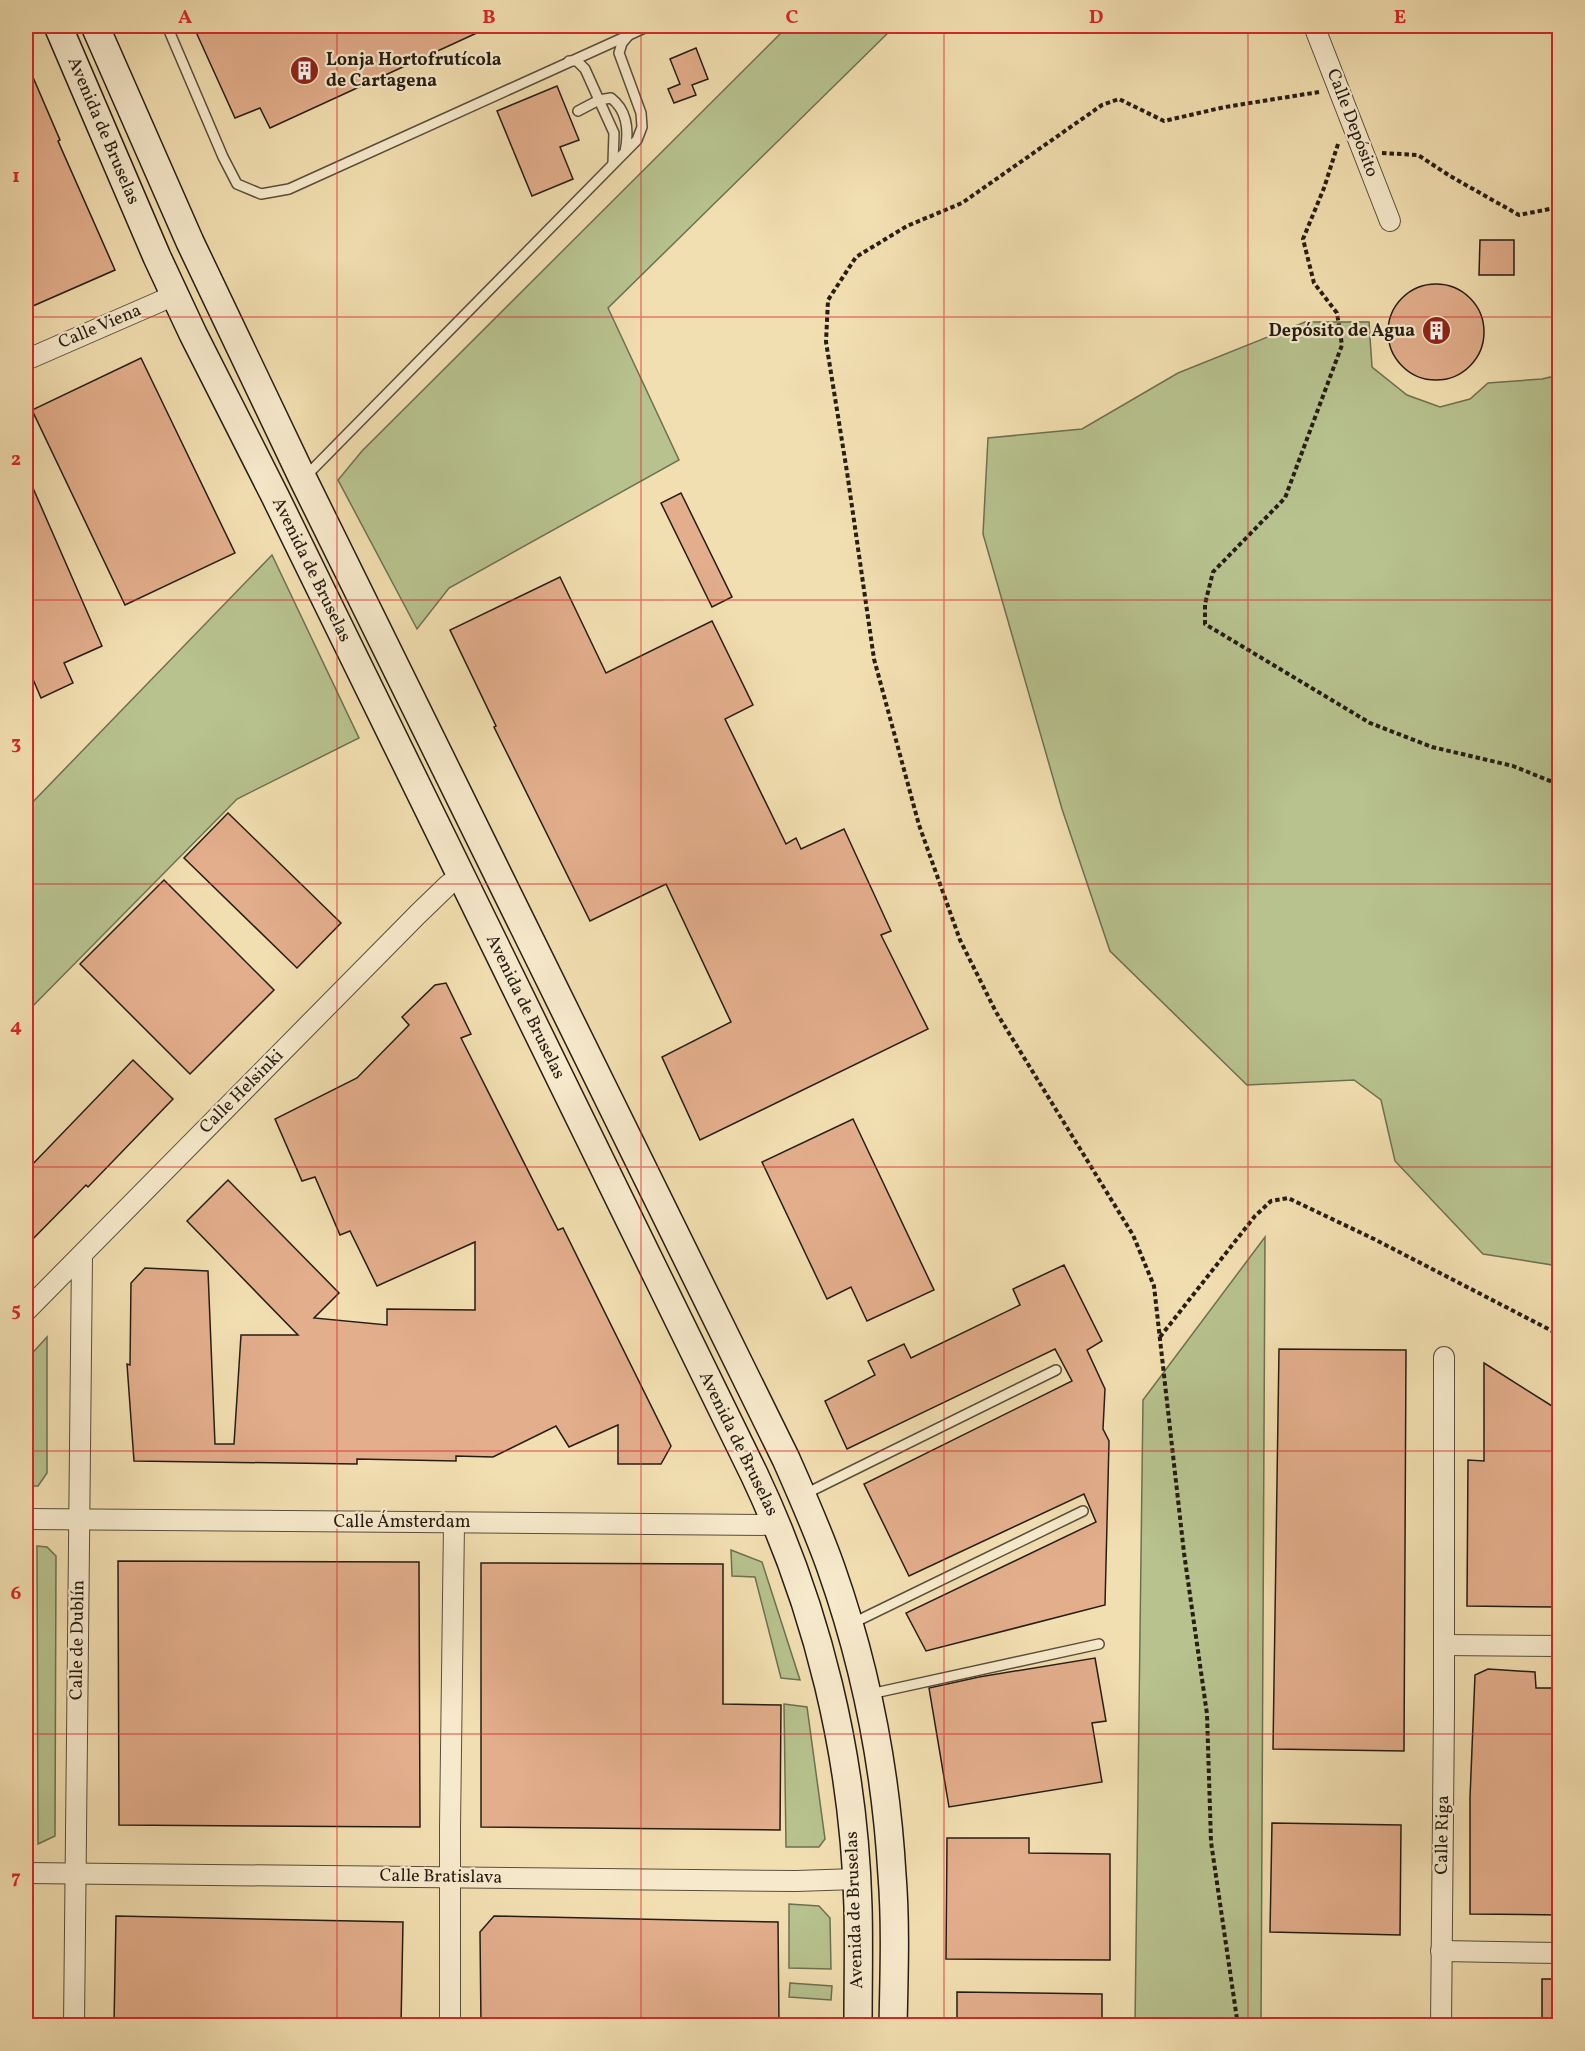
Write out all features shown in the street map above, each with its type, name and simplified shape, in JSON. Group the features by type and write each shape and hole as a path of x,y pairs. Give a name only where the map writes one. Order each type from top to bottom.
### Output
{"main road":[{"name":"Avenida de Bruselas","path":"58,26 175,295 777,1526 806,1602 829,1685 849,1796 858,1914 858,2025"},
{"name":"Avenida de Bruselas","path":"95,26 208,281 303,479 807,1505 832,1569 849,1625 879,1755 893,1879 893,2025"},
{"path":"175,295 208,281"},
{"path":"275,496 303,479"},
{"path":"460,876 490,859"},
{"path":"777,1526 807,1505"},
{"path":"856,1879 893,1879"}],"street":[{"name":"Calle Depósito","path":"1314,26 1390,221"},
{"name":"Calle Viena","path":"26,360 175,295"},
{"name":"Calle Helsinki","path":"26,1311 410,922 460,876"},
{"name":"Calle de Dublín","path":"74,2025 82,1255"},
{"name":"Calle Riga","path":"1441,2025 1444,1357"},
{"name":"Calle Ámsterdam","path":"26,1519 777,1526"},
{"path":"450,2025 454,1523"},
{"path":"1444,1645 1560,1646"},
{"name":"Calle Bratislava","path":"26,1873 796,1881 856,1879"},
{"path":"1441,1951 1560,1953"}],"lane":[{"path":"167,26 237,184 261,194 289,189 568,61 650,26"},
{"path":"303,479 638,140 642,127 641,113 619,53 622,43 629,34"},
{"path":"568,61 577,61 585,69 614,133 613,163"},
{"path":"578,111 599,100 611,98 619,104 626,121 628,138 625,152"},
{"path":"807,1505 1056,1370"},
{"path":"849,1625 1083,1511"},
{"path":"867,1695 1099,1644"}],"path":[{"path":"1238,2025 1211,1842 1207,1714 1184,1553 1154,1286 1133,1235 996,1012 960,940 919,825 874,659 848,472 826,342 828,300 856,257 907,226 962,203 1102,105 1119,99 1164,121 1225,107 1338,88"},
{"path":"1349,112 1324,188 1303,239 1314,283 1337,313 1342,345 1285,498 1213,572 1205,604 1205,624 1370,723 1432,747 1514,766 1560,785"},
{"path":"1363,152 1418,156 1519,215 1560,207"},
{"path":"1160,1338 1255,1216 1271,1200 1288,1198 1374,1239 1560,1335"}],"green space":[{"path":"788,26 895,26 608,308 679,460 449,588 417,629 338,480 362,451"},
{"path":"1305,322 1369,322 1372,367 1407,395 1440,407 1470,399 1488,383 1542,379 1559,375 1559,1266 1483,1254 1395,1161 1381,1100 1354,1080 1247,1085 1110,951 1062,809 983,534 988,438 1082,429 1178,373"},
{"path":"272,555 359,738 237,799 26,1013 26,809"},
{"path":"1265,1237 1261,2025 1135,2025 1143,1400"},
{"path":"47,1337 47,1473 38,1486 26,1486 26,1360"},
{"path":"37,1546 47,1547 56,1556 55,1836 38,1844"},
{"path":"731,1550 762,1562 800,1680 781,1678 755,1577 732,1576"},
{"path":"784,1704 807,1707 825,1839 819,1847 786,1847"},
{"path":"789,1904 819,1906 830,1918 831,1969 789,1968"},
{"path":"790,1983 832,1986 831,2000 789,1997"}],"building":[{"name":"Lonja Hortofrutícola de Cartagena","path":"210,26 492,26 270,128 260,108 235,118 196,32"},
{"path":"696,48 708,79 692,85 696,95 674,103 668,89 680,84 670,59"},
{"path":"26,61 60,140 58,141 115,270 26,309"},
{"path":"557,86 579,140 560,147 573,179 532,196 497,111"},
{"path":"1480,240 1514,240 1514,275 1479,275"},
{"name":"Depósito de Agua","path":"1436,284 1454,288 1470,298 1480,314 1484,332 1480,350 1470,366 1454,376 1436,380 1418,376 1402,366 1392,350 1388,332 1392,314 1402,298 1418,288"},
{"path":"141,358 235,553 125,605 32,410"},
{"path":"26,472 102,646 64,663 73,683 41,698 32,677 26,680"},
{"path":"681,493 732,597 712,607 661,503"},
{"path":"560,577 606,673 712,621 753,705 725,719 786,844 796,838 801,849 844,829 891,931 881,935 928,1029 700,1140 662,1057 731,1022 666,884 590,921 494,727 496,726 450,630"},
{"path":"228,813 341,923 297,968 184,858"},
{"path":"164,880 274,990 190,1074 80,964"},
{"path":"446,983 471,1034 461,1038 558,1230 563,1228 671,1446 661,1464 618,1464 618,1425 569,1447 556,1426 493,1457 456,1456 456,1461 357,1459 357,1464 134,1461 127,1364 130,1365 131,1283 145,1268 208,1271 215,1444 234,1444 241,1335 298,1335 187,1221 228,1180 339,1293 314,1318 387,1325 387,1309 475,1310 475,1242 377,1286 350,1231 340,1235 315,1177 302,1181 275,1119 357,1078 409,1025 402,1017 435,985"},
{"path":"133,1060 173,1099 88,1187 86,1185 26,1246 26,1171"},
{"path":"853,1119 934,1290 867,1321 851,1287 827,1299 762,1162"},
{"path":"1064,1265 1102,1341 1087,1350 1105,1389 1103,1429 1109,1441 1105,1605 926,1651 906,1613 1096,1522 1084,1494 909,1576 864,1484 1072,1381 1055,1349 847,1449 825,1401 875,1375 868,1361 904,1344 911,1358 1020,1305 1013,1289"},
{"path":"1279,1349 1406,1350 1404,1751 1273,1749"},
{"path":"1484,1363 1560,1411 1556,1607 1467,1606 1468,1460 1484,1461"},
{"path":"118,1561 419,1562 420,1827 119,1825"},
{"path":"481,1563 723,1564 723,1704 781,1705 780,1830 481,1827"},
{"path":"1095,1658 1106,1721 1092,1723 1102,1782 949,1807 929,1688 979,1677"},
{"path":"1488,1669 1535,1672 1536,1688 1560,1688 1560,1915 1470,1914 1470,1798 1475,1675"},
{"path":"1272,1823 1401,1825 1400,1935 1270,1932"},
{"path":"947,1838 1029,1838 1029,1853 1110,1854 1110,1960 946,1959"},
{"path":"116,1916 403,1922 401,2025 114,2025"},
{"path":"494,1916 778,1922 779,2025 481,2025 480,1932"},
{"path":"1542,1979 1560,1979 1560,2025 1542,2025"},
{"path":"957,1992 1102,1994 1102,2025 957,2025"}],"place":[{"name":"Lonja Hortofrutícola de Cartagena","path":"305,70"},
{"name":"Depósito de Agua","path":"1436,331"}]}
